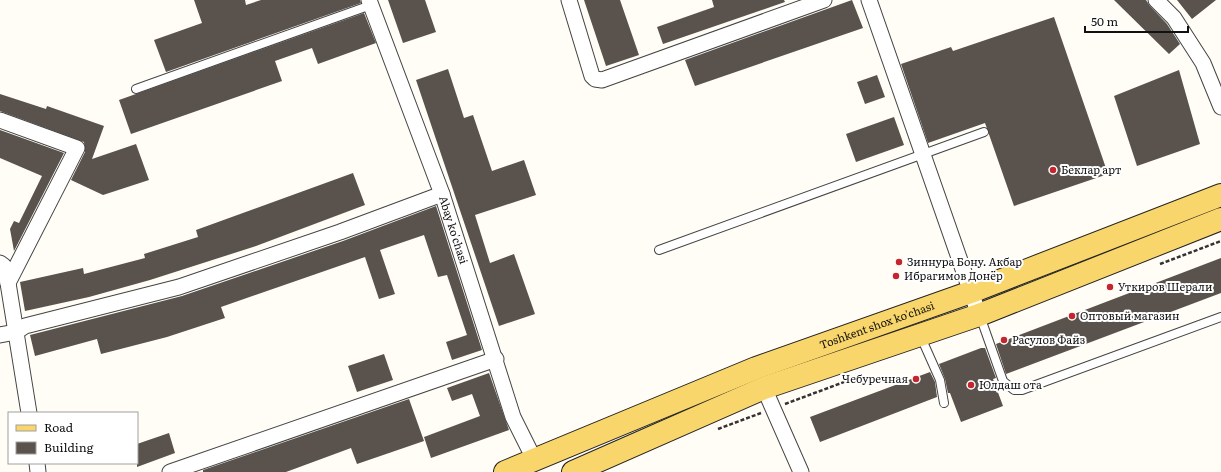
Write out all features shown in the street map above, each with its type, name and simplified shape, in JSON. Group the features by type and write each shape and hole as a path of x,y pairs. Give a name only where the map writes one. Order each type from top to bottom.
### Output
{"main road":[{"name":"Toshkent shox ko'chasi","path":"505,472 547,464 756,368 971,292 1221,195"},
{"name":"Toshkent shox ko'chasi","path":"573,472 764,388 979,315 1221,219"}],"street":[{"path":"569,0 592,76 595,79 602,80 824,0"},
{"path":"869,0 979,315"},
{"path":"1156,0 1174,18 1203,63 1221,107"},
{"name":"Abay ko'chasi","path":"370,2 442,194 514,417 547,464"},
{"path":"0,120 76,148 8,284"},
{"path":"0,335 16,332 25,326 179,287 333,234 442,194"},
{"path":"0,263 4,266 8,284 29,412"},
{"path":"170,472 496,359"},
{"path":"764,388 801,472"}],"lane":[{"path":"136,89 370,2"},
{"path":"659,250 984,132"},
{"path":"979,315 1003,381 1014,390 1022,390 1221,317"},
{"path":"920,334 940,380 944,403"}],"building":[{"path":"194,0 245,0 246,5 261,0 360,0 361,3 166,72 154,40 202,23"},
{"path":"388,0 425,0 436,32 403,43"},
{"path":"584,0 620,0 639,55 606,66"},
{"path":"712,0 784,0 785,2 663,44 657,27 714,7"},
{"path":"852,0 863,28 695,86 685,60"},
{"path":"1114,0 1146,0 1167,24 1180,44 1169,54"},
{"path":"1177,0 1216,0 1192,19"},
{"path":"364,13 376,43 318,64 312,48 275,61 282,81 131,134 119,100"},
{"path":"1054,17 1108,174 1014,206 985,123 928,143 901,64 951,47 953,51"},
{"path":"448,69 464,118 473,115 492,171 524,160 536,195 475,215 490,263 514,254 535,314 499,326 416,80"},
{"path":"1179,70 1200,144 1137,166 1114,96"},
{"path":"877,75 885,97 865,104 857,82"},
{"path":"0,94 46,109 47,106 104,126 92,159 136,144 149,180 103,195 71,180 85,152 84,142 0,111"},
{"path":"894,117 904,145 856,162 846,134"},
{"path":"0,130 64,153 14,251 10,229 14,221 19,223 42,176 0,158"},
{"path":"353,173 365,205 253,247 150,280 89,297 25,311 20,282 83,268 84,274 145,258 144,254 198,237 196,230"},
{"path":"436,206 482,350 452,360 446,342 467,335 447,275 438,277 424,235 380,250 395,294 379,299 365,257 221,307 225,318 167,337 101,354 97,339 35,356 30,335 182,296 343,241"},
{"path":"1221,258 1221,293 1006,374 996,344"},
{"name":"Юлдаш ота","path":"981,348 985,348 996,378 993,379 1003,406 961,422 950,393 948,393 945,379 939,364"},
{"path":"384,354 393,380 357,392 348,366"},
{"path":"930,372 935,382 937,397 820,442 810,417"},
{"path":"489,373 509,430 431,458 424,437 480,416 472,394 452,401 447,388"},
{"path":"409,399 424,441 357,464 351,448 286,472 203,472 203,470"},
{"path":"169,433 175,453 137,467 138,444"}],"place":[{"name":"Беклар арт","path":"1053,170"},
{"name":"Зиннура Бону. Акбар","path":"899,262"},
{"name":"Ибрагимов Донёр","path":"896,276"},
{"name":"Уткиров Шерали","path":"1110,287"},
{"name":"Оптовый магазин","path":"1072,316"},
{"name":"Расулов Файз","path":"1004,340"},
{"name":"Чебуречная","path":"916,379"},
{"name":"Юлдаш ота","path":"971,385"}]}
